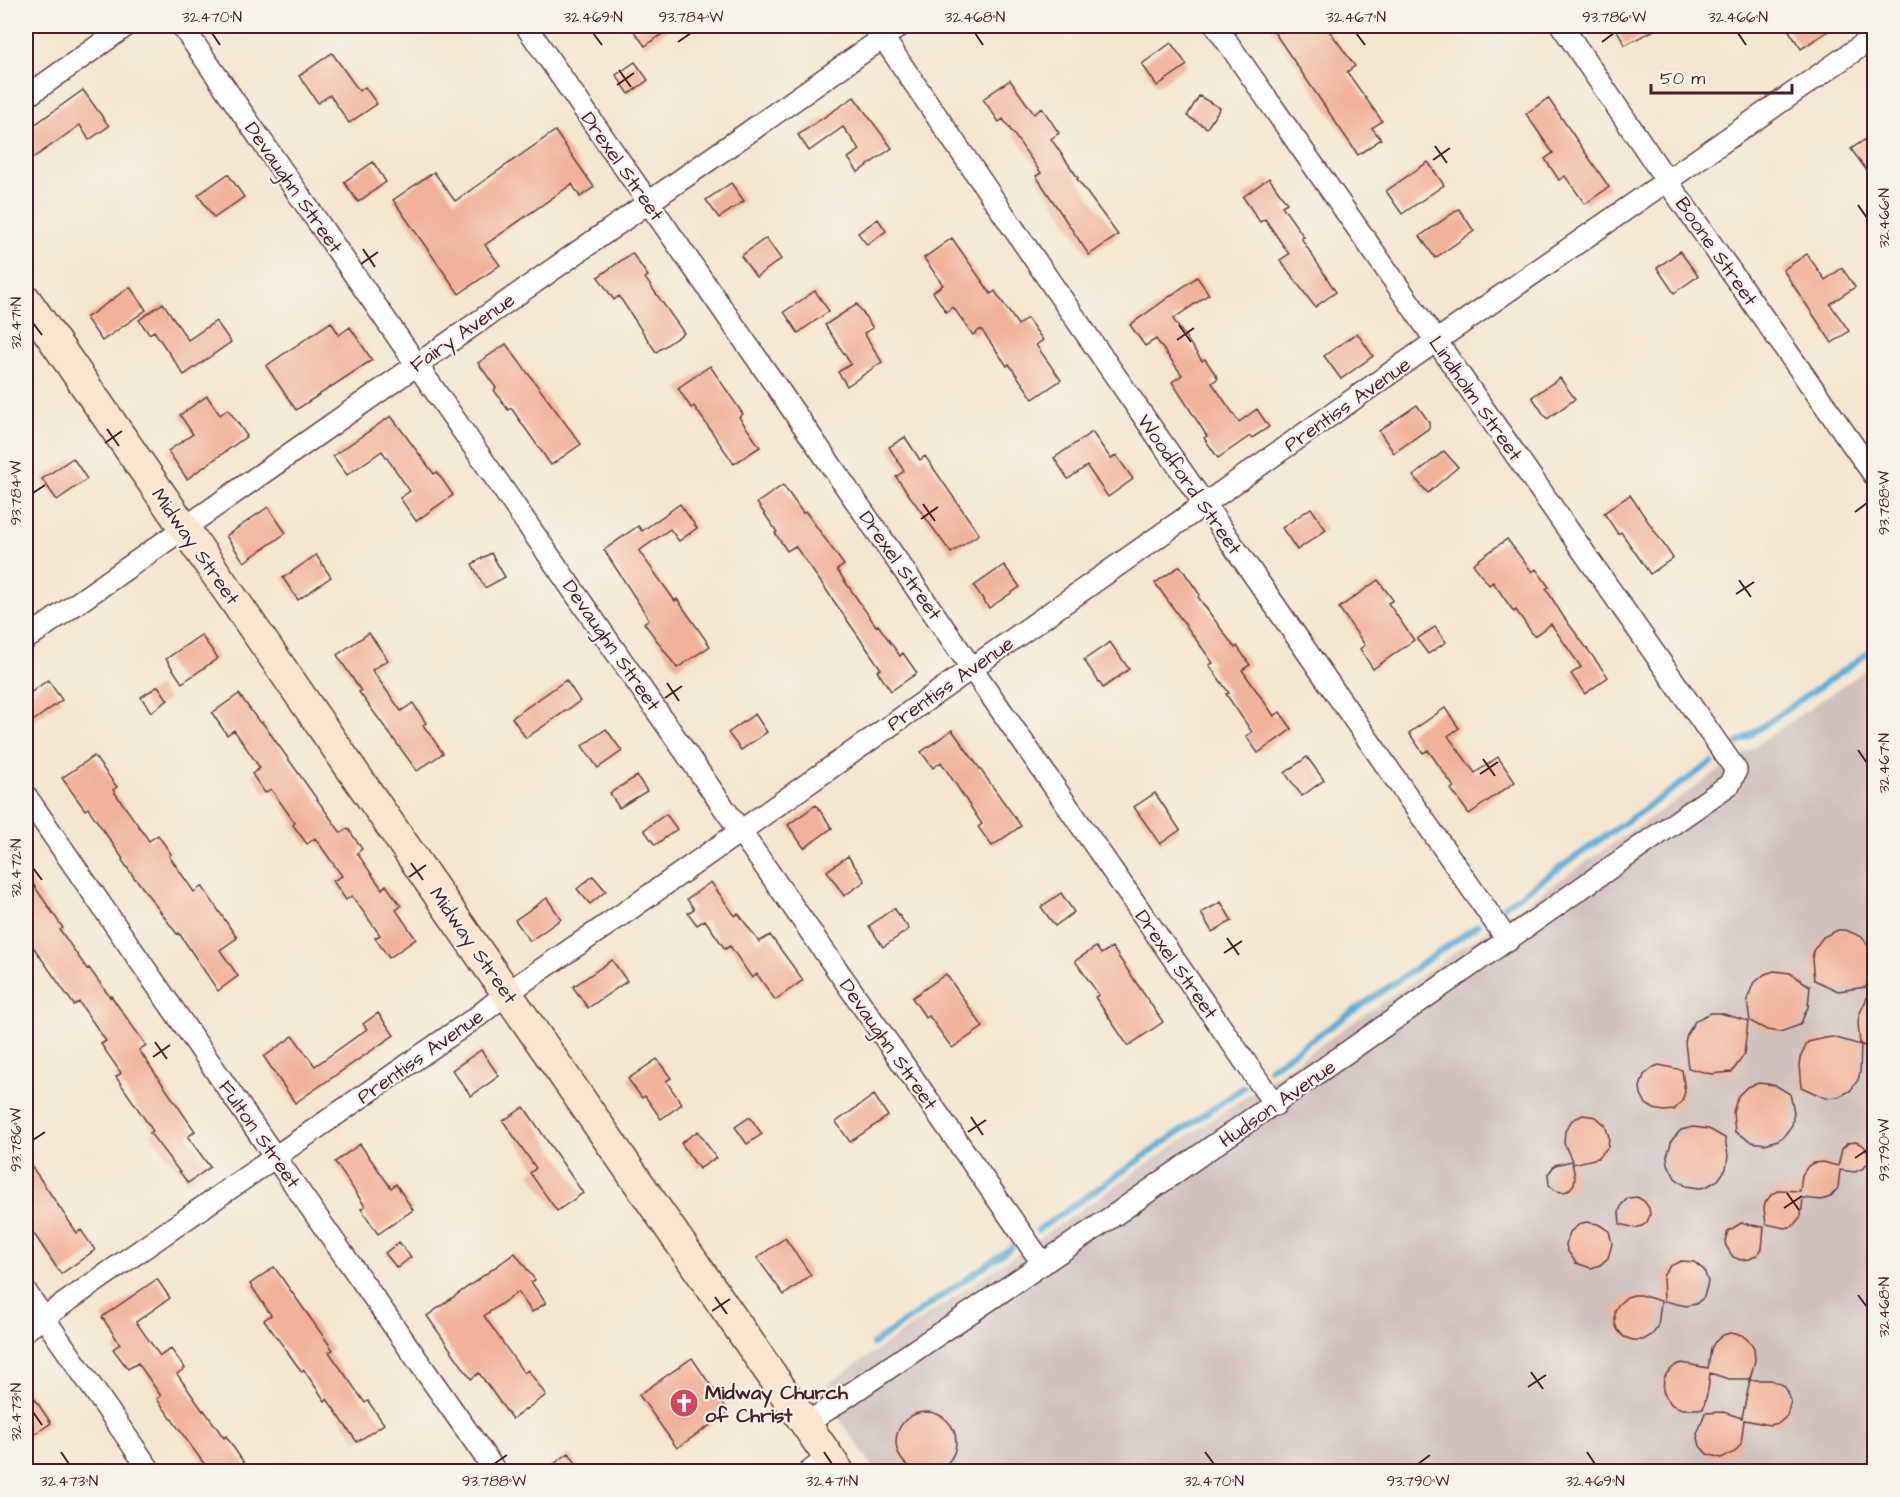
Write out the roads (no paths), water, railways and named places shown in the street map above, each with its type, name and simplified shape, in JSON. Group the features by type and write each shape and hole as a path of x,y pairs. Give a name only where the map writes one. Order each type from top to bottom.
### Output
{"street":[{"path":"26,97 126,26"},
{"name":"Devaughn Street","path":"182,26 1043,1264"},
{"name":"Drexel Street","path":"526,26 1275,1104"},
{"name":"Lindholm Street","path":"1216,26 1736,770"},
{"name":"Boone Street","path":"1562,26 1667,181 1875,475"},
{"name":"Fairy Avenue","path":"26,639 886,30"},
{"name":"Woodford Street","path":"886,30 1204,504 1508,940"},
{"name":"Prentiss Avenue","path":"26,1330 478,1016 507,993 1436,341 1875,37"},
{"name":"Midway Street","path":"26,300 806,1424 826,1467"},
{"name":"Hudson Avenue","path":"806,1424 1275,1104 1730,784 1736,770"},
{"name":"Fulton Street","path":"26,796 496,1472"},
{"path":"26,1292 151,1472"}],"waterway":[{"path":"1737,744 1874,649"},
{"path":"1503,907 1712,762"},
{"path":"1269,1069 1478,925"},
{"path":"1038,1230 1244,1087"},
{"path":"873,1344 1012,1247"}],"place":[{"name":"Midway Church of Christ","path":"684,1403"}]}
